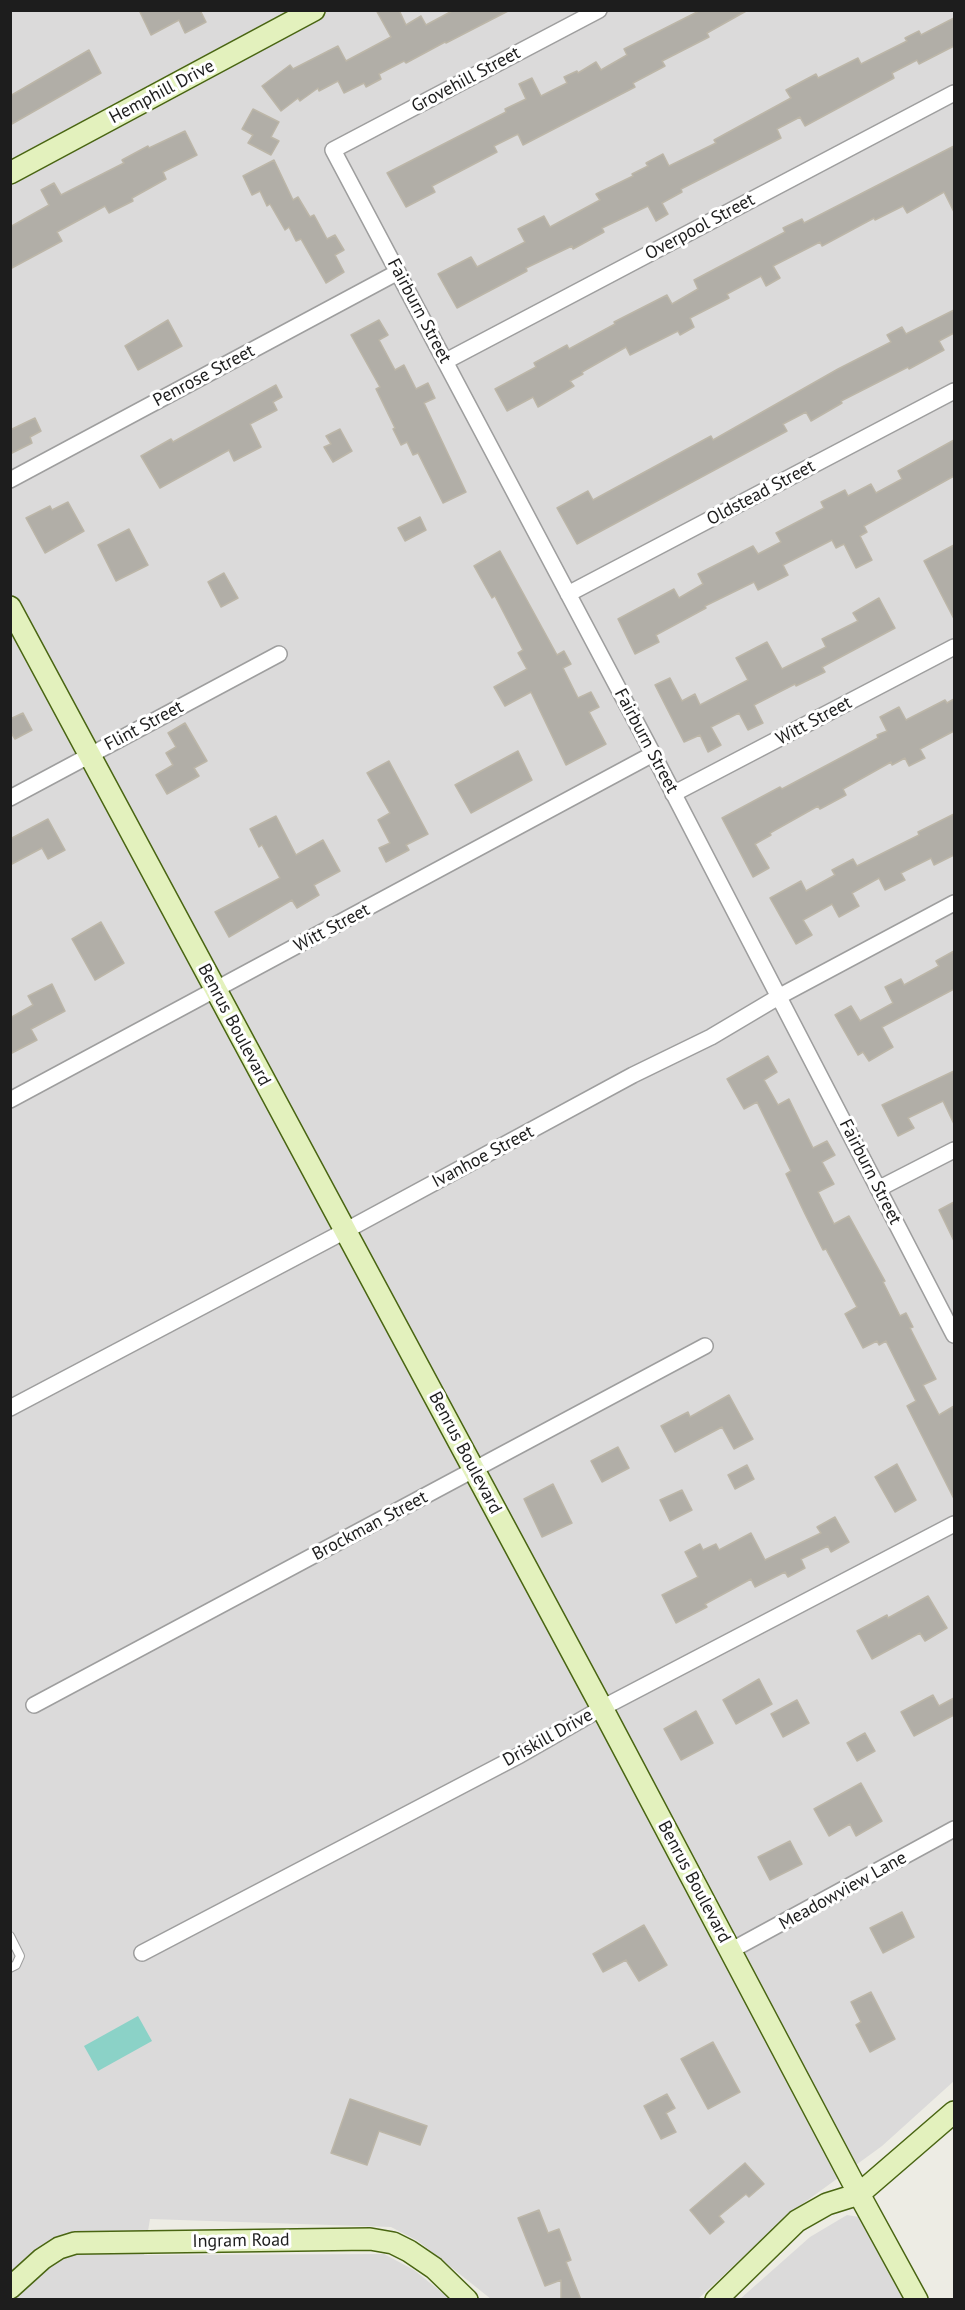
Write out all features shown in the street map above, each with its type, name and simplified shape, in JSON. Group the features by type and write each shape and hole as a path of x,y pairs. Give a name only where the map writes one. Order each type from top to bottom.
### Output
{"street":[{"name":"Hemphill Drive","path":"10,172 314,10"},
{"name":"Grovehill Street","path":"333,150 599,10"},
{"name":"Overpool Street","path":"446,361 954,93"},
{"name":"Fairburn Street","path":"333,150 780,996 954,1335"},
{"name":"Penrose Street","path":"10,480 398,272"},
{"name":"Oldstead Street","path":"568,594 954,391"},
{"name":"Benrus Boulevard","path":"10,607 602,1708 917,2300"},
{"name":"Witt Street","path":"674,794 954,647"},
{"name":"Flint Street","path":"10,798 279,654"},
{"name":"Witt Street","path":"10,1100 653,754"},
{"name":"Ivanhoe Street","path":"10,1408 345,1231 633,1075 711,1037 780,996 954,903"},
{"path":"878,1190 954,1150"},
{"name":"Brockman Street","path":"34,1705 705,1346"},
{"name":"Driskill Drive","path":"142,1953 954,1524"},
{"name":"Meadowview Lane","path":"730,1951 954,1829"},
{"path":"716,2300 797,2221 827,2204 859,2194 954,2112"},
{"name":"Ingram Road","path":"10,2288 42,2259 58,2248 75,2243 370,2239 393,2243 409,2251 434,2268 467,2300"}],"lane":[{"path":"10,1936 20,1956 16,1965 10,1968"}],"shaded area":[{"path":"11,11 954,11 954,2081 882,2146 790,2213 698,2299 491,2299 418,2241 391,2227 150,2219 144,2255 384,2254 414,2270 450,2299 11,2300"},
{"path":"138,2016 152,2041 98,2071 84,2046"},
{"path":"847,2215 859,2217 903,2299 740,2299 810,2237"}],"building":[{"path":"139,10 200,10 206,22 185,33 179,20 151,35"},
{"path":"376,10 399,10 406,25 421,16 426,25 454,10 510,10 406,63 404,61 379,74 381,79 366,87 364,83 344,93 338,81 319,91 318,88 300,101 298,98 281,111 262,86 290,65 293,69 338,46 346,61 391,37"},
{"path":"701,10 748,10 707,33 709,37 662,61 665,66 633,83 635,87 523,145 518,134 494,146 497,152 432,186 435,192 406,207 387,173 506,112 505,109 526,99 519,84 532,78 541,96 567,83 564,77 577,71 578,73 596,62 601,70 627,55 624,49"},
{"path":"954,18 954,46 919,64 917,60 892,73 894,78 805,126 800,117 777,129 781,138 681,189 682,192 662,203 668,214 656,221 648,206 602,228 604,232 573,249 572,246 526,268 527,271 457,308 438,274 471,257 477,267 525,242 518,229 544,216 550,227 600,200 596,194 633,176 632,174 648,166 646,163 663,154 669,166 716,143 714,140 791,98 786,90 816,74 818,78 858,58 861,64 907,41 905,38 919,31 921,35"},
{"path":"89,50 101,73 10,125 10,96"},
{"path":"253,109 279,122 271,137 279,141 271,155 248,143 253,135 242,129"},
{"path":"185,131 197,155 163,172 166,179 132,198 133,201 109,213 105,206 57,232 62,241 10,269 10,227 49,205 41,190 54,183 61,195 124,163 122,160 148,146 149,148"},
{"path":"954,146 954,212 944,192 907,213 903,206 875,220 874,218 822,246 820,242 773,266 780,278 766,286 761,276 727,294 729,298 690,318 694,327 680,335 678,331 630,355 626,347 582,372 583,374 570,381 574,386 538,407 533,397 507,411 495,389 536,367 534,363 567,345 569,349 615,324 614,322 667,295 672,304 698,289 694,280 785,232 783,228 802,219 804,223"},
{"path":"274,160 293,200 298,197 310,217 314,215 327,239 335,235 344,250 335,255 344,272 326,283 301,239 296,241 289,227 285,230 270,204 267,206 260,191 252,195 243,176"},
{"path":"954,310 954,333 939,341 944,350 841,401 842,403 811,421 806,412 783,424 787,431 577,544 557,508 588,491 593,500 711,436 713,440 838,369 891,342 887,335 902,327 906,334"},
{"path":"168,320 182,346 138,370 125,346"},
{"path":"379,320 388,335 379,340 395,370 404,365 416,389 428,383 435,398 424,403 466,492 443,503 418,453 413,455 407,442 401,445 376,389 380,387 351,335"},
{"path":"276,385 282,397 273,402 277,410 250,424 261,447 234,461 229,450 160,488 141,456 171,439 173,442"},
{"path":"35,418 41,431 30,437 32,443 10,454 10,430"},
{"path":"340,429 352,451 333,462 324,447 331,444 326,436"},
{"path":"954,440 954,476 864,526 867,532 860,536 872,560 856,568 844,544 836,548 832,540 783,565 788,575 758,590 754,582 705,606 706,608 656,635 659,642 635,654 618,619 674,589 679,598 703,584 698,574 753,546 758,554 781,542 776,533 824,508 821,502 845,490 848,496 871,484 876,493 902,479 898,471"},
{"path":"68,502 84,531 45,553 26,518 50,506 52,510"},
{"path":"420,517 426,530 405,541 398,528"},
{"path":"129,529 148,565 116,581 98,545"},
{"path":"954,545 954,619 924,561"},
{"path":"500,551 557,655 564,651 571,664 563,668 578,698 591,692 599,707 589,712 606,744 566,765 531,692 505,706 494,687 527,669 518,653 523,650 495,596 492,598 474,566"},
{"path":"224,573 238,598 221,607 208,582"},
{"path":"879,598 895,628 822,667 825,672 754,705 763,723 748,730 739,713 711,727 721,745 708,752 700,735 684,742 655,685 670,678 682,701 695,694 700,705 748,680 736,658 767,642 782,669 826,647 822,639 858,621 853,613"},
{"path":"954,699 954,731 920,749 925,758 909,766 905,758 892,765 891,762 843,789 846,795 820,809 818,806 770,833 771,835 755,844 769,868 753,877 722,818 878,738 877,735 887,731 880,717 899,707 906,720 945,700 947,703"},
{"path":"23,713 32,730 15,739 10,731 10,719"},
{"path":"185,723 207,761 194,768 199,776 167,794 156,775 173,765 166,753 176,747 168,733"},
{"path":"518,751 532,780 471,813 455,785"},
{"path":"389,761 428,834 406,845 409,850 386,862 379,848 390,843 378,820 390,813 367,773"},
{"path":"954,814 954,855 934,865 931,858 901,873 905,880 885,890 879,878 852,893 859,906 839,917 832,904 803,920 812,935 796,944 770,898 801,881 806,891 835,875 832,870 853,859 857,866 919,835 918,832"},
{"path":"276,816 296,855 323,840 340,871 314,885 319,895 297,908 292,900 229,937 215,912 280,878 262,845 259,847 250,829"},
{"path":"48,819 65,850 48,859 42,848 10,865 10,839"},
{"path":"101,922 124,963 95,980 72,939"},
{"path":"954,951 954,989 882,1027 893,1047 869,1061 863,1052 858,1055 835,1015 851,1006 860,1021 893,1003 885,987 901,979 904,985 939,966 936,961"},
{"path":"52,984 65,1011 31,1029 37,1040 10,1054 10,1018 33,1005 28,996"},
{"path":"768,1056 777,1072 764,1080 778,1105 789,1099 813,1148 827,1141 835,1155 822,1162 834,1184 818,1192 834,1224 849,1216 885,1281 883,1282 900,1316 906,1313 913,1327 910,1328 936,1379 923,1385 939,1415 954,1406 954,1499 907,1406 916,1401 886,1341 879,1345 877,1341 863,1348 845,1314 857,1307 826,1249 823,1250 805,1214 786,1174 791,1171 757,1102 744,1109 727,1079"},
{"path":"954,1071 954,1124 943,1101 908,1118 914,1128 898,1136 882,1105"},
{"path":"954,1202 954,1241 939,1210"},
{"path":"729,1395 753,1439 734,1449 722,1427 675,1452 661,1426 688,1412 690,1417"},
{"path":"618,1447 629,1468 602,1482 591,1461"},
{"path":"897,1464 916,1500 895,1512 875,1477"},
{"path":"747,1465 754,1479 735,1489 728,1475"},
{"path":"553,1484 572,1523 542,1537 524,1499"},
{"path":"682,1490 692,1510 670,1521 660,1500"},
{"path":"835,1517 849,1542 831,1552 828,1546 801,1559 805,1568 788,1577 785,1572 755,1587 751,1579 705,1604 707,1607 676,1623 662,1595 698,1577 685,1552 700,1544 703,1550 716,1544 719,1550 751,1533 765,1560 821,1533 817,1527"},
{"path":"928,1596 947,1628 925,1641 920,1633 872,1659 857,1631 887,1615 888,1618"},
{"path":"759,1679 772,1704 736,1724 723,1700"},
{"path":"933,1695 939,1706 954,1698 954,1715 914,1736 901,1712"},
{"path":"797,1700 809,1723 783,1737 771,1714"},
{"path":"696,1711 713,1743 681,1760 664,1729"},
{"path":"865,1733 875,1751 857,1761 847,1743"},
{"path":"861,1783 882,1821 856,1836 850,1824 829,1836 814,1809"},
{"path":"790,1841 802,1864 770,1880 758,1857"},
{"path":"902,1912 914,1937 883,1953 870,1928"},
{"path":"644,1925 667,1965 639,1981 626,1960 603,1972 593,1954"},
{"path":"871,1992 895,2039 870,2052 856,2025 861,2022 851,2002"},
{"path":"713,2042 740,2092 708,2109 681,2059"},
{"path":"667,2094 675,2108 666,2113 676,2132 661,2139 644,2106"},
{"path":"350,2099 427,2126 420,2145 379,2131 367,2165 331,2153"},
{"path":"745,2163 764,2184 749,2197 746,2194 719,2216 724,2222 710,2234 690,2210"},
{"path":"539,2210 548,2233 559,2229 571,2260 566,2262 581,2300 561,2300 561,2280 545,2286 518,2218"}]}
